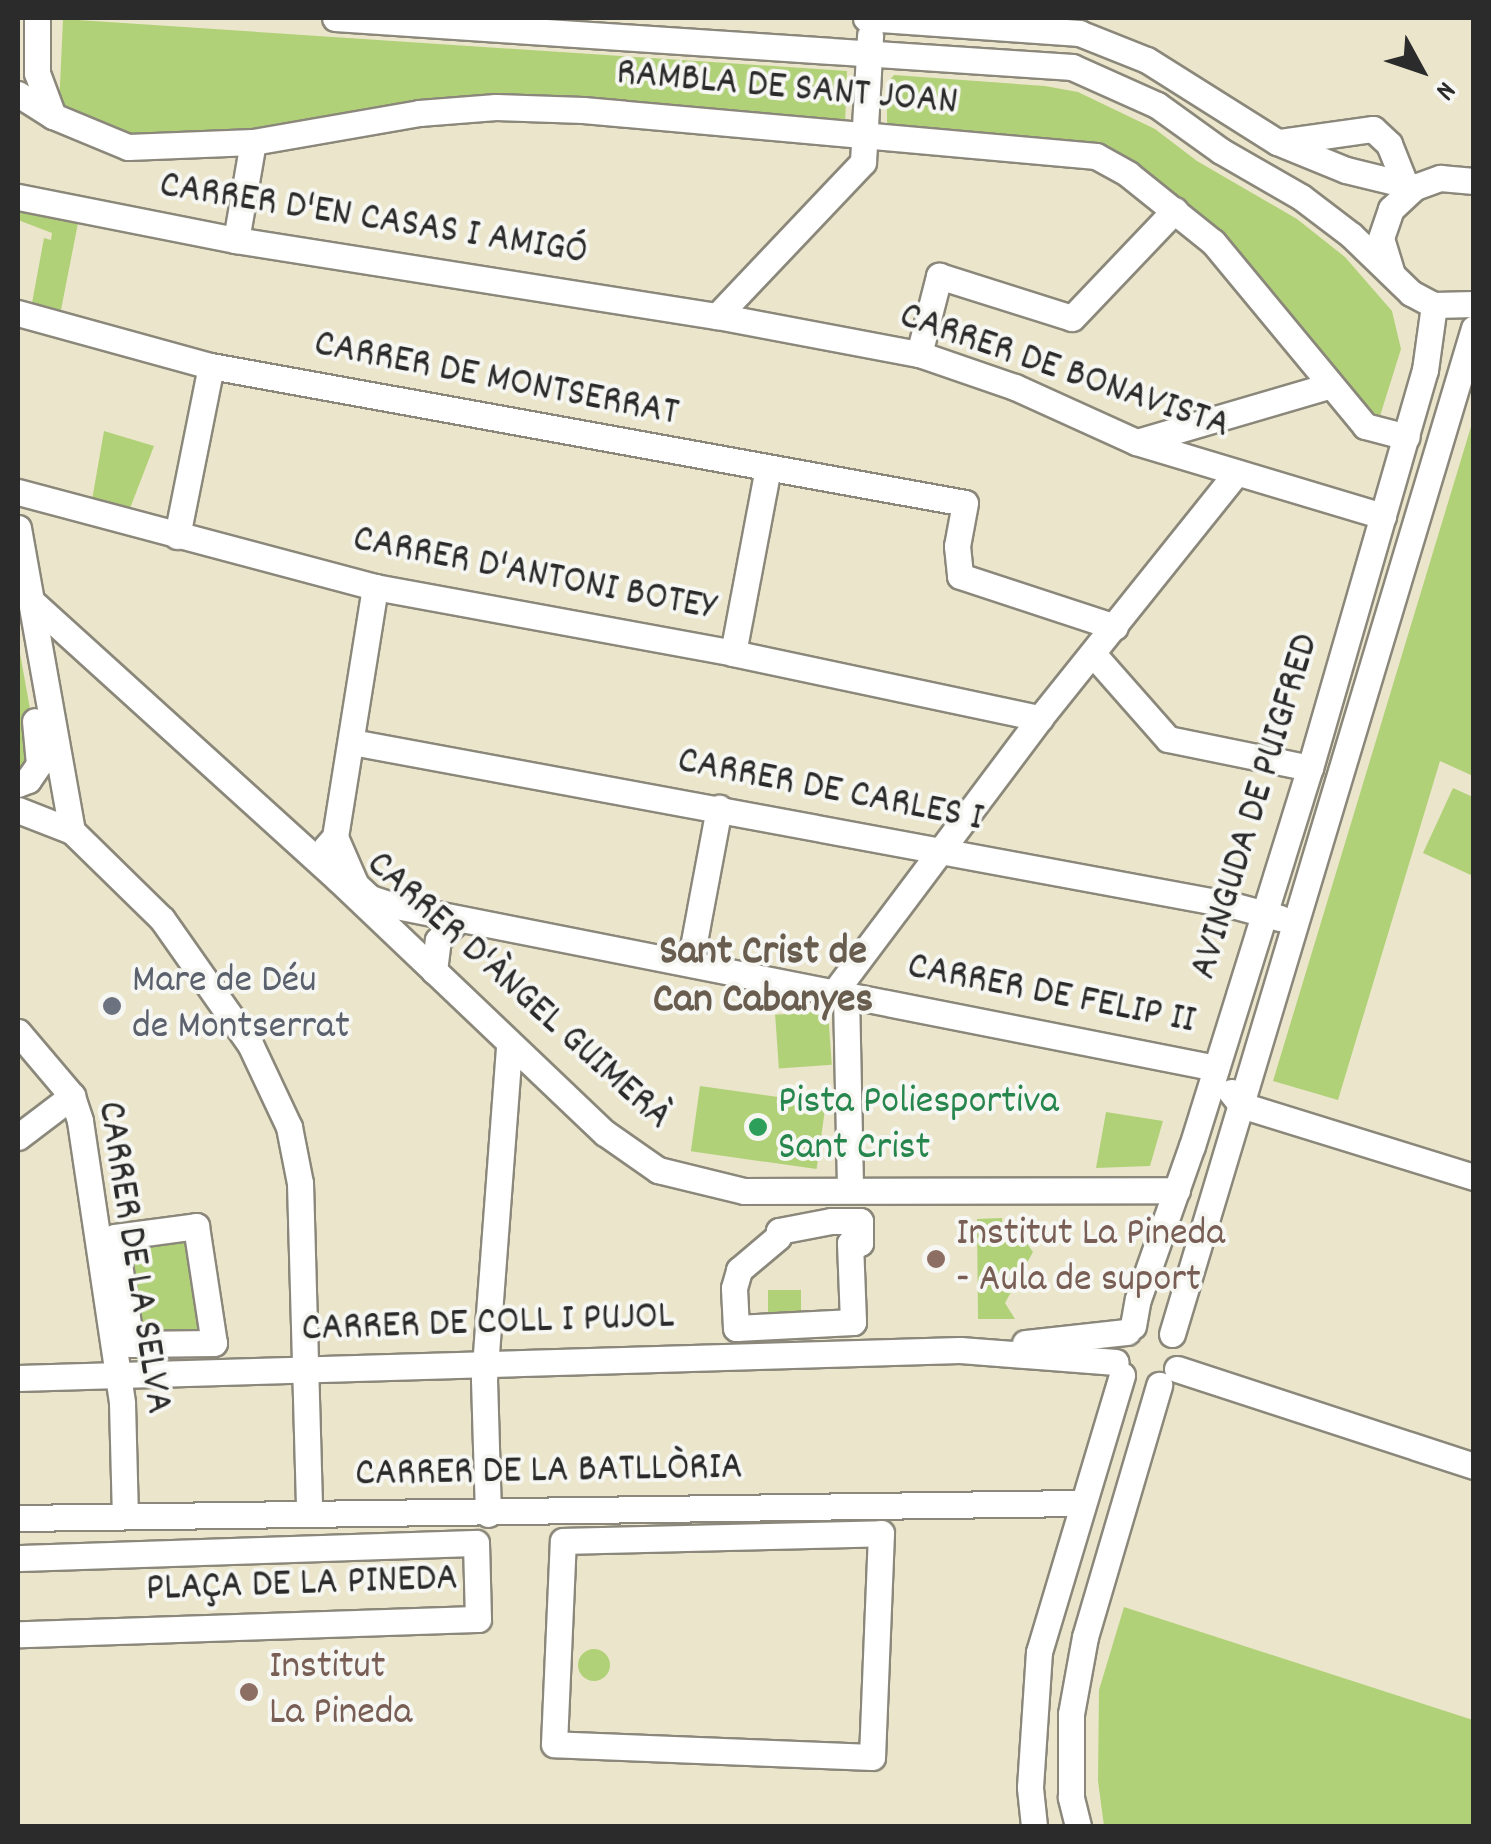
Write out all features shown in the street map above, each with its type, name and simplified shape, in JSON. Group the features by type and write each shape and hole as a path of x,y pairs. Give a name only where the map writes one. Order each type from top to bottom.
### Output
{"street":[{"name":"RAMBLA DE SANT JOAN","path":"336,18 870,50 1072,67 1125,88 1301,197 1350,235 1393,276 1434,305"},
{"name":"RAMBLA DE SANT JOAN","path":"869,18 1079,33 1147,60 1277,142 1346,170 1410,186 1440,178 1474,181"},
{"path":"717,316 864,162 869,18"},
{"path":"30,23 37,73 53,116"},
{"name":"RAMBLA DE SANT JOAN","path":"18,94 53,116 128,146 254,142 420,113 496,107 582,110 1096,156 1175,210 1213,242 1365,426 1407,437"},
{"path":"1277,142 1374,129 1389,144 1410,186 1391,209 1382,238 1393,276"},
{"path":"236,240 254,142"},
{"name":"CARRER D'EN CASAS I AMIGÓ","path":"18,197 236,240 717,316"},
{"path":"919,354 939,276 1072,318 1175,210"},
{"path":"1434,305 1461,308 1474,304"},
{"name":"AVINGUDA DE PUIGFRED","path":"1130,1329 1310,768 1425,370 1434,305"},
{"name":"CARRER DE MONTSERRAT","path":"18,313 210,366 964,503 957,546 960,576 1115,626"},
{"name":"CARRER DE BONAVISTA","path":"717,316 919,354 1016,387 1136,442 1383,516"},
{"name":"AVINGUDA DE PUIGFRED","path":"1172,1334 1474,328"},
{"path":"176,536 210,366"},
{"path":"1136,442 1329,386"},
{"path":"732,653 768,468"},
{"path":"850,1190 841,992 938,851 1236,473"},
{"name":"CARRER D'ANTONI BOTEY","path":"18,492 375,586 732,653 1040,718"},
{"path":"18,528 40,753 35,772 18,784"},
{"path":"302,848 318,850 335,837 375,586"},
{"path":"23,608 72,831"},
{"name":"CARRER D'ÀNGEL GUIMERÀ","path":"23,608 302,848 556,1088 632,1154 676,1177 744,1190 1176,1190"},
{"path":"1093,654 1168,738 1310,768"},
{"name":"CARRER DE CARLES I","path":"352,742 719,808 1294,922"},
{"path":"690,963 719,808"},
{"path":"18,810 72,831 124,877 184,949 250,1044 289,1126 299,1163 308,1367 309,1513"},
{"name":"CARRER DE FELIP II","path":"335,837 356,886 370,898 458,920 1216,1068"},
{"path":"434,971 438,940 458,920"},
{"name":"CARRER DE LA SELVA","path":"18,1032 72,1096 80,1122 122,1403 124,1514"},
{"path":"488,1514 485,1362 509,1044"},
{"path":"1216,1068 1241,1105 1474,1178"},
{"path":"504,1095 556,1088"},
{"path":"18,1137 72,1096"},
{"path":"860,1221 860,1243 850,1243 853,1322 736,1328 734,1288 739,1270 778,1237 779,1231 860,1221"},
{"path":"196,1226 214,1343 131,1344 115,1238 196,1226"},
{"name":"CARRER DE COLL I PUJOL","path":"1086,1333 1138,1299"},
{"path":"1034,1826 1030,1787 1039,1652 1119,1369 1119,1342 1130,1329 1154,1324 1172,1334 1180,1350 1084,1637 1071,1714 1071,1798 1078,1826"},
{"name":"CARRER DE COLL I PUJOL","path":"18,1378 960,1350 1130,1329"},
{"name":"CARRER DE COLL I PUJOL","path":"960,1350 1119,1369"},
{"path":"1119,1369 1139,1386 1168,1377 1474,1466"},
{"name":"CARRER DE LA BATLLÒRIA","path":"18,1518 1081,1504"},
{"path":"881,1533 872,1757 554,1744 562,1541 881,1533"},
{"name":"PLAÇA DE LA PINEDA","path":"18,1558 476,1543 478,1619 18,1634"}],"green space":[{"path":"63,19 847,71 845,126 583,102 251,133 127,137 59,107"},
{"path":"894,75 1078,92 1155,129 1197,161 1297,219 1345,257 1392,311 1401,349 1380,416 1354,403 1128,160 887,128 887,83"},
{"path":"18,211 78,223 61,310 32,303 44,238 51,240 52,233 18,220"},
{"path":"1473,420 1473,776 1440,761 1338,1100 1273,1081"},
{"path":"104,431 154,446 129,511 92,500"},
{"path":"18,642 37,748 18,781"},
{"path":"1453,788 1473,797 1473,876 1423,853"},
{"path":"828,1011 832,1065 779,1069 775,1015"},
{"name":"Pista Poliesportiva Sant Crist","path":"700,1086 826,1104 817,1169 691,1151"},
{"path":"1106,1112 1163,1121 1150,1166 1096,1168"},
{"path":"1002,1218 1003,1241 1026,1242 1033,1252 1005,1303 1015,1319 978,1319 977,1219"},
{"path":"189,1241 201,1328 144,1336 132,1249"},
{"path":"768,1290 801,1290 801,1314 768,1314"},
{"path":"1124,1607 1473,1720 1473,1826 1104,1826 1098,1781 1099,1690"},
{"path":"594,1649 605,1654 610,1665 605,1676 594,1681 583,1676 578,1665 583,1654"}],"place":[{"name":"Mare de Déu de Montserrat","path":"112,1006"},
{"name":"Pista Poliesportiva Sant Crist","path":"758,1127"},
{"name":"Institut La Pineda - Aula de suport","path":"936,1259"},
{"name":"Institut La Pineda","path":"249,1692"}],"district":[{"name":"Sant Crist de Can Cabanyes","path":"763,978"}]}
